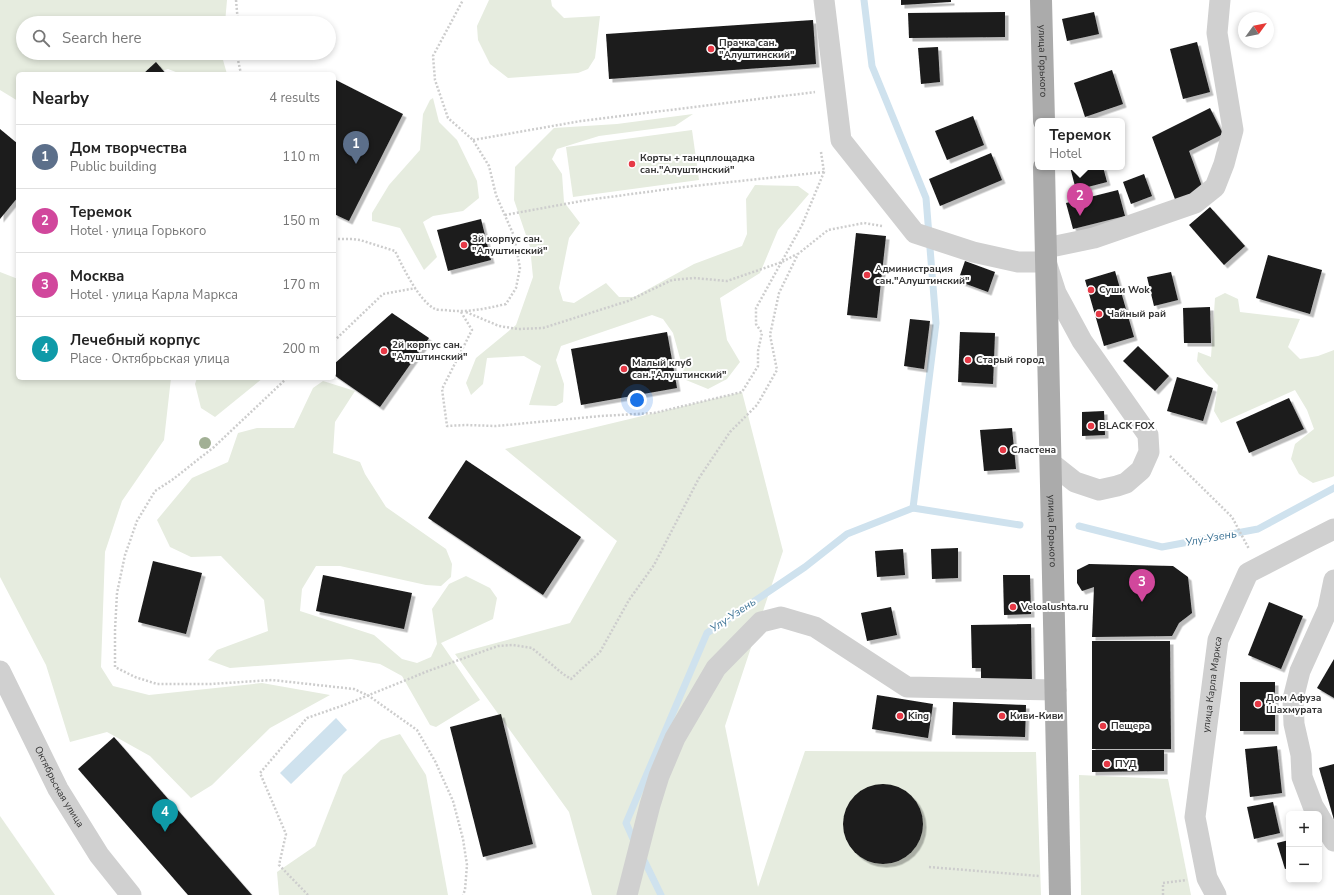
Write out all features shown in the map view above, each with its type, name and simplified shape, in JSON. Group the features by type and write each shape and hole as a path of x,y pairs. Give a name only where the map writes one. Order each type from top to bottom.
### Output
{"main road":[{"name":"улица Горького","path":"1041,0 1044,118"},
{"name":"улица Горького","path":"1044,170 1060,886"}],"street":[{"path":"824,0 825,90 841,140 915,233 973,252 1018,262 1046,255 1195,203 1215,187 1224,164 1233,130 1217,33 1220,0"},
{"path":"1046,255 1056,293 1082,341 1148,435 1149,452 1141,470 1126,483 1099,490 1075,482 1051,463"},
{"name":"улица Карла Маркса","path":"1216,895 1207,878 1195,817 1218,640 1248,574 1334,529"},
{"path":"1316,811 1302,777 1301,755 1294,724 1293,699 1300,671 1328,609 1334,580"},
{"path":"628,892 650,805 659,776 675,738 716,668 760,622 781,617 815,627 907,687 1056,690"},
{"name":"Октябрьская улица","path":"1,677 58,789 99,855 131,895"},
{"path":"1322,822 1334,841"}],"path":[{"path":"236,0 237,16"},
{"path":"336,239 353,238 395,250 408,278 425,300 436,309 465,312 506,304 516,288 520,268 514,236 496,195 489,166 473,140 448,118 435,80 433,56 463,0"},
{"path":"238,60 241,72"},
{"path":"473,140 581,121 825,90"},
{"path":"816,99 825,90"},
{"path":"461,312 472,330 442,389 447,426 496,426 601,416 654,413 742,392 758,366 758,351 762,333 756,324 756,308 802,225 824,172 821,150"},
{"path":"504,215 602,198 684,187 824,172"},
{"path":"465,312 499,326 518,329 543,328 628,301 672,280 694,278 727,281 782,262 798,254 828,230 864,223 915,233"},
{"path":"308,895 279,865 286,834 260,773 307,718 369,696 428,671 498,646 513,645 532,648 571,679 600,652 629,600 654,565 699,478 730,432 757,404 777,370 770,335 779,293 798,254"},
{"path":"336,339 383,294 416,288"},
{"path":"285,380 214,447 156,491 137,521 125,554 117,593 115,667 135,677 157,684 211,684 272,680 354,689 369,696 417,730 435,761 453,801 463,839 467,865 465,890 463,895"},
{"path":"1148,435 1232,517 1250,549"},
{"path":"929,867 1060,886"},
{"path":"1163,883 1163,895"}],"shaded area":[{"path":"0,0 227,0 226,16 16,16 16,60 223,60 226,72 176,72 168,69 158,72 16,72 16,100 0,90"},
{"path":"489,0 551,0 552,6 564,18 600,16 595,58 588,69 578,73 508,78 490,64 478,40 477,26"},
{"path":"433,98 439,122 457,140 477,181 479,198 463,211 433,216 423,222 437,257 424,270 400,228 372,221 372,213 389,185 420,150 423,114 430,100"},
{"path":"693,114 675,126 599,136 557,149 552,159 562,174 564,202 580,223 569,238 559,288 563,301 574,303 606,283 619,297 634,297 694,264 742,246 747,234 746,199 755,185 798,186 809,194 778,230 760,273 720,298 727,340 740,362 727,379 708,389 686,380 673,333 663,319 652,315 561,346 556,360 564,384 563,402 556,406 529,405 541,366 524,356 487,358 483,384 471,395 466,383 476,358 516,325 533,277 530,247 514,200 515,167 554,128 617,124"},
{"name":"Корты + танцплощадка сан.\"Алуштинский\"","path":"692,130 699,180 573,197 566,147"},
{"path":"0,272 16,278 16,380 171,380 164,440 122,501 105,552 101,667 113,686 149,695 262,683 330,695 270,728 212,785 191,798 150,756 107,732 70,742 46,665 0,577"},
{"path":"1225,293 1238,299 1240,312 1300,319 1288,347 1300,359 1318,356 1334,350 1334,476 1313,483 1299,474 1291,459 1295,444 1314,429 1307,410 1295,390 1221,423 1214,411 1218,385 1197,361 1198,352 1211,357 1215,298"},
{"path":"196,380 261,380 215,417 201,408 195,384"},
{"path":"323,381 355,391 335,422 333,453 360,462 365,474 386,507 446,549 452,564 451,577 441,586 426,585 340,566 316,566 302,589 300,611 374,635 402,659 417,663 431,657 437,644 432,609 449,584 466,576 490,588 497,598 493,619 441,643 480,700 436,727 430,725 402,676 380,664 351,659 230,668 208,660 217,650 268,631 264,600 221,556 191,557 170,547 157,520 192,478 228,462 238,433 257,428 294,428 313,388"},
{"path":"742,392 783,551 725,726 758,887 805,751 1036,752 1041,895 592,895 569,812 455,654 570,623 617,541 505,449"},
{"path":"400,734 426,775 448,895 279,895 277,872 315,846 343,775 381,740"},
{"path":"1079,775 1168,779 1191,895 1081,895"},
{"path":"0,816 55,895 0,895"}],"water":[{"path":"336,718 347,730 291,784 280,773"}],"building":[{"path":"901,0 951,0 951,2 901,5"},
{"path":"1005,12 1005,37 909,38 908,13"},
{"path":"1094,12 1099,34 1067,41 1062,19"},
{"name":"Прачка сан. \"Алуштинский\"","path":"813,20 816,64 609,79 606,34"},
{"path":"1197,42 1210,92 1183,99 1170,49"},
{"path":"938,47 940,82 921,84 918,48"},
{"path":"156,62 164,72 145,72"},
{"path":"1112,70 1123,104 1085,117 1074,83"},
{"path":"336,80 403,114 349,221 336,215"},
{"path":"1210,108 1223,134 1189,151 1204,192 1176,202 1152,137"},
{"path":"973,116 984,145 947,160 935,131"},
{"path":"0,129 16,142 16,199 0,219"},
{"path":"991,153 1002,180 940,206 929,179"},
{"path":"1071,170 1104,170 1107,182 1076,190"},
{"path":"1144,174 1152,196 1131,204 1123,182"},
{"path":"1118,190 1125,216 1073,229 1066,203"},
{"path":"1210,207 1245,246 1224,265 1189,225"},
{"name":"3й корпус сан. \"Алуштинский\"","path":"481,219 491,260 448,271 437,230"},
{"name":"Администрация сан.\"Алуштинский\"","path":"856,233 886,236 877,318 847,315"},
{"path":"1268,255 1322,270 1310,314 1256,298"},
{"path":"965,261 995,272 988,292 958,281"},
{"path":"1115,271 1134,337 1104,346 1085,280"},
{"path":"1171,272 1178,300 1154,306 1147,277"},
{"path":"1210,307 1211,343 1184,343 1183,308"},
{"name":"2й корпус сан. \"Алуштинский\"","path":"392,313 429,338 380,407 336,376 336,362"},
{"path":"910,319 930,321 924,369 904,366"},
{"name":"Малый клуб сан.\"Алуштинский\"","path":"667,332 677,388 581,405 571,349"},
{"path":"960,332 995,333 993,384 958,382"},
{"path":"1138,346 1169,376 1155,391 1123,361"},
{"path":"1177,377 1213,388 1203,421 1167,411"},
{"path":"1289,398 1304,429 1249,453 1236,422"},
{"path":"1104,411 1105,435 1082,436 1082,412"},
{"path":"1012,428 1016,469 984,471 980,430"},
{"path":"466,460 581,537 543,595 428,518"},
{"path":"958,548 958,578 932,579 931,549"},
{"path":"903,549 905,575 877,577 875,551"},
{"path":"153,561 202,573 186,634 138,622"},
{"path":"1089,564 1173,566 1188,577 1192,613 1179,623 1172,636 1092,637 1094,587 1082,591 1077,583 1077,570"},
{"path":"323,575 412,593 404,629 316,611"},
{"path":"1003,575 1030,575 1031,614 1004,615"},
{"path":"1269,602 1303,616 1281,669 1248,655"},
{"path":"891,607 897,635 867,641 861,613"},
{"path":"1031,624 1032,685 981,679 981,668 972,668 971,625"},
{"path":"1092,641 1170,641 1171,749 1092,749"},
{"path":"1334,659 1334,698 1317,688"},
{"path":"1240,682 1275,682 1275,731 1240,731"},
{"path":"877,695 933,704 928,738 872,729"},
{"path":"953,702 1026,705 1025,737 952,735"},
{"path":"501,714 533,844 483,857 450,727"},
{"path":"114,737 252,895 188,895 78,769"},
{"path":"1277,746 1282,793 1250,797 1245,749"},
{"path":"1092,750 1164,750 1164,771 1092,772"},
{"path":"1334,764 1334,820 1319,768"},
{"path":"883,784 898,787 911,796 920,809 923,824 920,839 911,852 898,861 883,864 868,861 855,852 846,839 843,824 846,809 855,796 868,787"},
{"path":"1273,802 1280,833 1254,839 1247,807"},
{"path":"1286,841 1286,869 1285,869 1277,843"}],"waterway":[{"path":"864,0 872,66 926,198 936,323 913,508"},
{"name":"Улу-Узень","path":"1079,526 1162,547 1258,529 1334,488"},
{"name":"Улу-Узень","path":"635,843 626,823 707,633 805,567 847,534 913,508 1020,525"},
{"name":"Улу-Узень","path":"642,856 661,895"}],"place":[{"name":"Прачка сан. \"Алуштинский\"","path":"711,49"},
{"name":"Дом творчества","path":"356,164"},
{"name":"Корты + танцплощадка сан.\"Алуштинский\"","path":"632,164"},
{"name":"Теремок","path":"1080,216"},
{"name":"3й корпус сан. \"Алуштинский\"","path":"464,245"},
{"name":"Администрация сан.\"Алуштинский\"","path":"867,275"},
{"name":"Суши Wok","path":"1091,290"},
{"name":"Чайный рай","path":"1099,314"},
{"name":"2й корпус сан. \"Алуштинский\"","path":"384,351"},
{"name":"Старый город","path":"968,360"},
{"name":"Малый клуб сан.\"Алуштинский\"","path":"624,369"},
{"name":"BLACK FOX","path":"1091,426"},
{"name":"Сластена","path":"1003,450"},
{"name":"Москва","path":"1142,602"},
{"name":"Veloalushta.ru","path":"1013,607"},
{"name":"Дом Афуза Шахмурата","path":"1258,704"},
{"name":"King","path":"900,716"},
{"name":"Киви-Киви","path":"1002,716"},
{"name":"Пещера","path":"1103,726"},
{"name":"ПУД","path":"1107,764"},
{"name":"Лечебный корпус","path":"165,832"}]}
